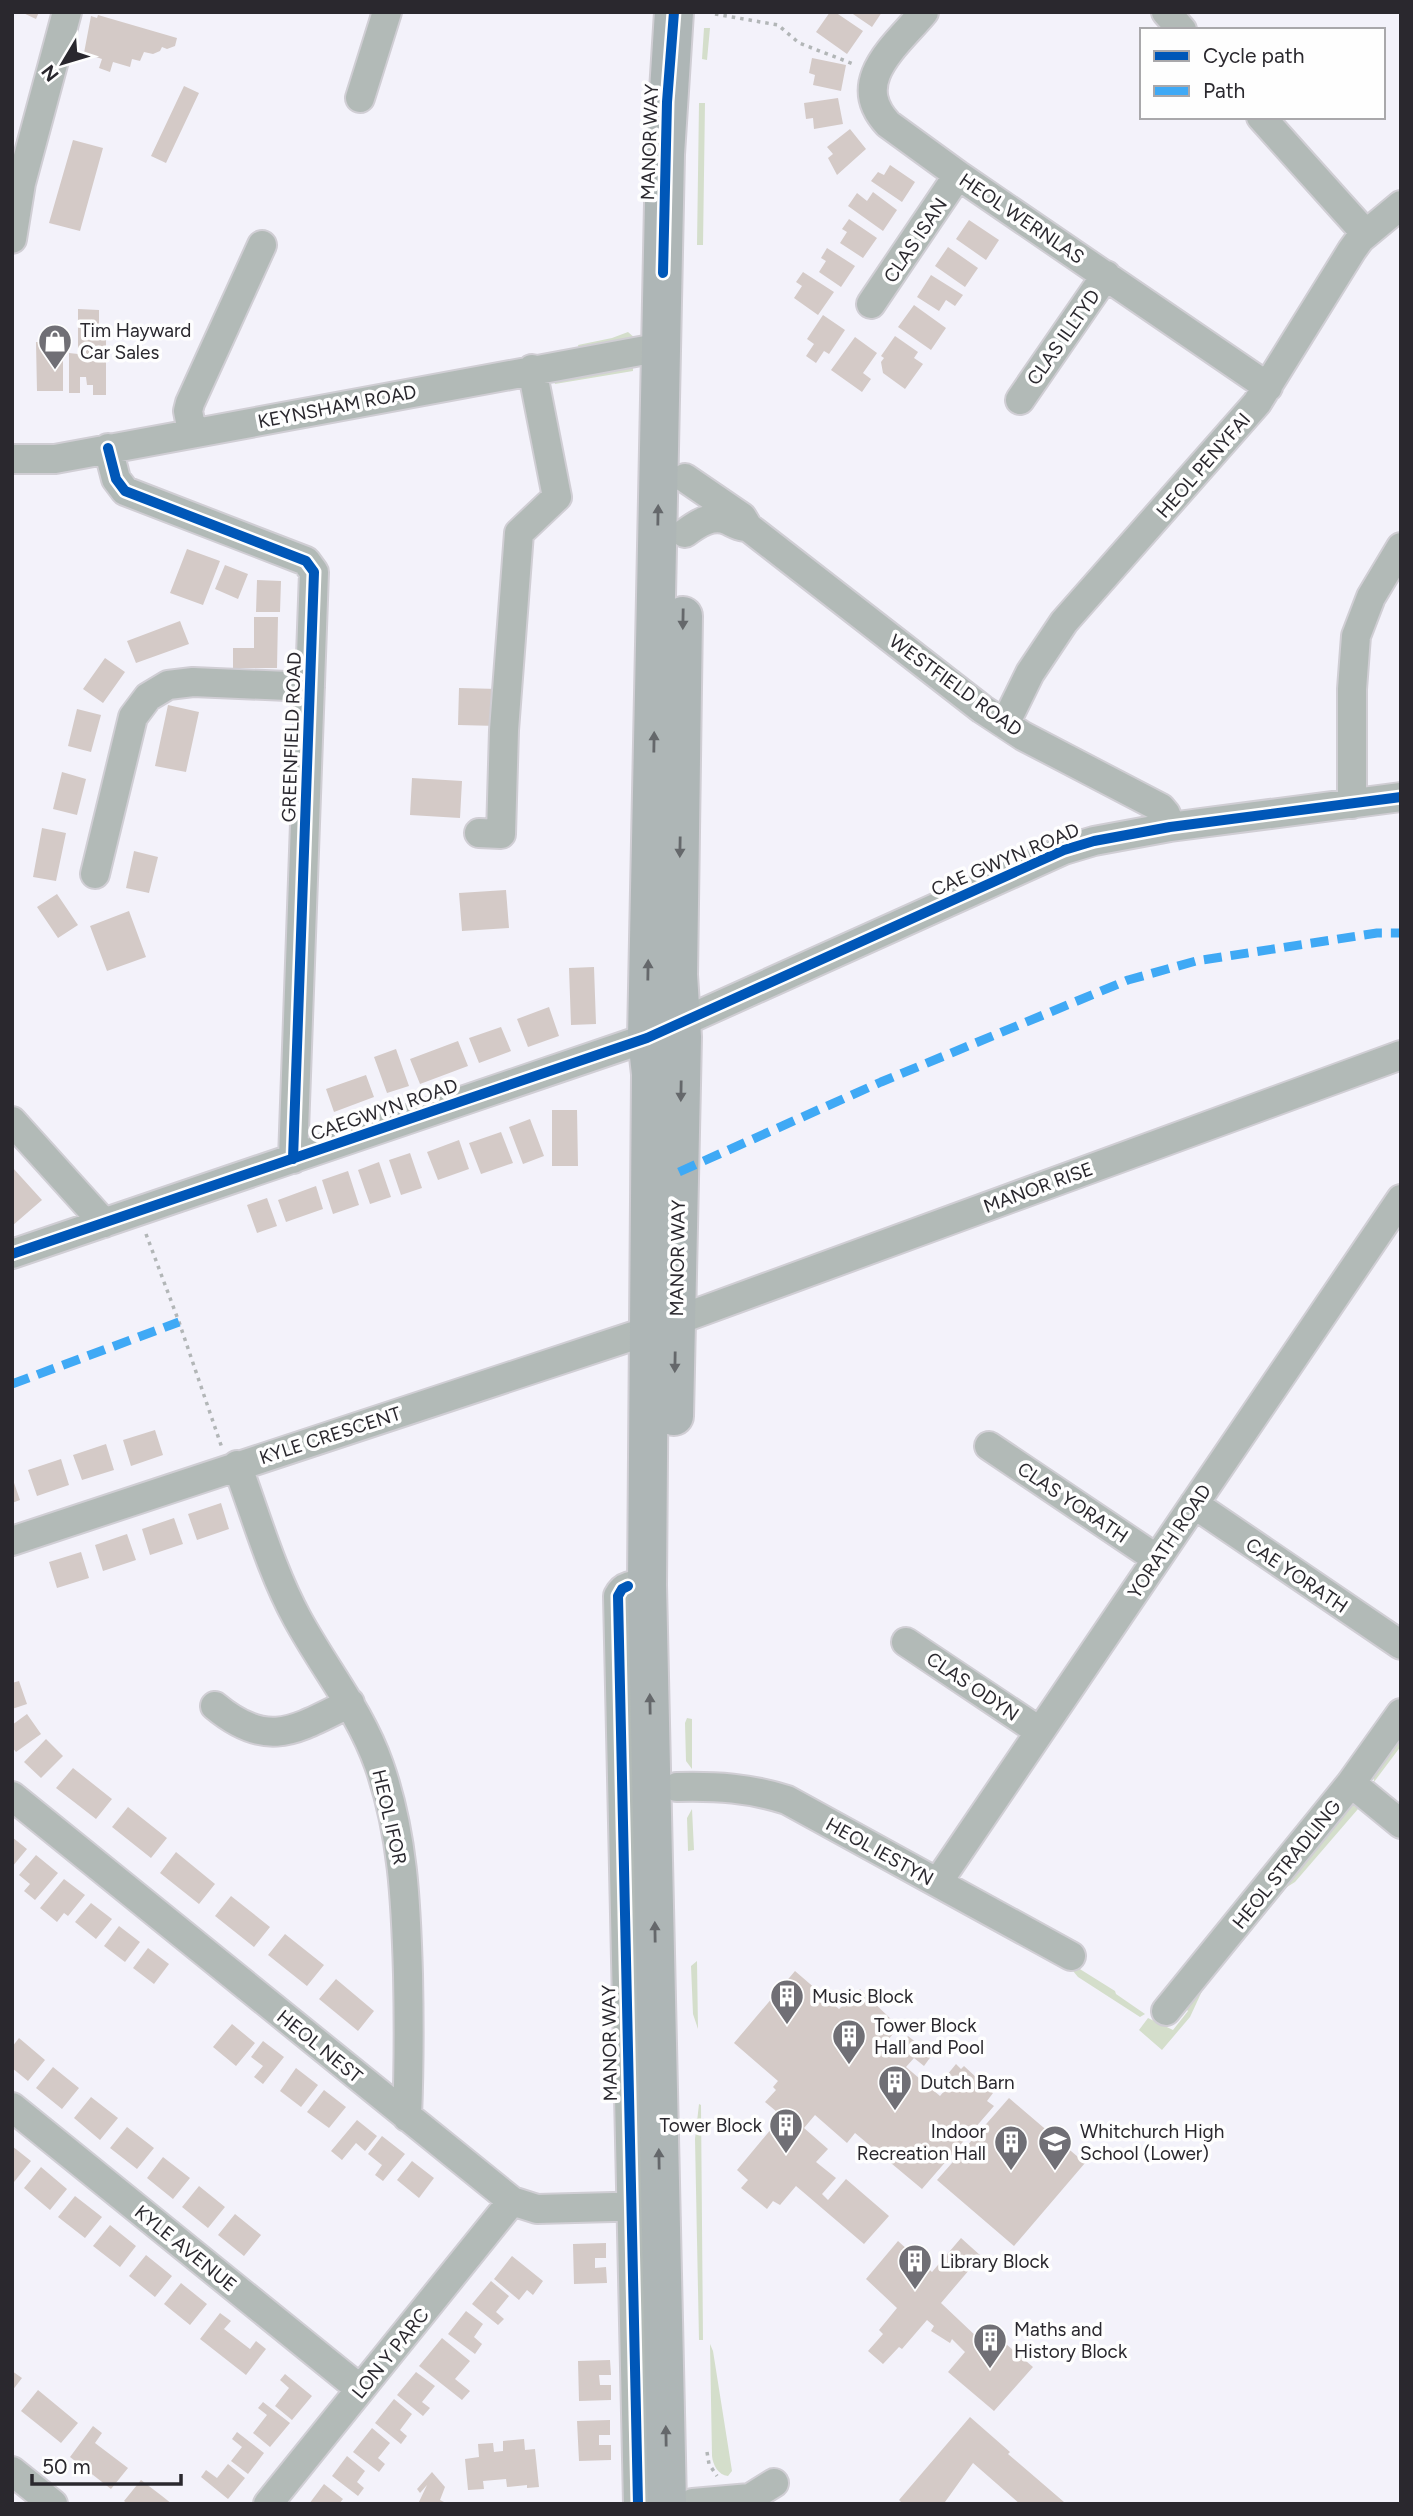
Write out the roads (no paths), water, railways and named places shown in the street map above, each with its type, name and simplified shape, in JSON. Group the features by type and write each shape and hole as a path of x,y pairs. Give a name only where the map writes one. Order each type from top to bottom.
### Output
{"highway":[{"name":"MANOR WAY","path":"674,12 667,102 647,1038 673,1602 693,2496"},
{"name":"MANOR WAY","path":"693,2496 646,2207 647,1584 681,1023 678,988 691,87 707,13"}],"street":[{"path":"12,239 21,183 67,12"},
{"path":"360,98 387,12"},
{"name":"HEOL WERNLAS","path":"924,12 874,73 872,97 878,113 888,124 1268,387"},
{"path":"1166,12 1180,28"},
{"path":"1263,119 1366,234"},
{"name":"CLAS ISAN","path":"872,304 958,175"},
{"name":"HEOL PENYFAI","path":"1005,724 1030,673 1064,622 1246,417 1268,387 1352,250 1366,234 1401,205"},
{"path":"192,432 188,411 190,403 262,245"},
{"name":"CLAS ILLTYD","path":"1020,400 1106,275"},
{"name":"KEYNSHAM ROAD","path":"12,459 55,459 662,347"},
{"path":"479,833 501,834 504,730 519,533 557,497 532,369"},
{"name":"GREENFIELD ROAD","path":"108,448 116,479 125,491 306,561 314,572 293,1159"},
{"name":"WESTFIELD ROAD","path":"685,478 742,517 748,527 982,709 1161,808 1170,827"},
{"name":"WESTFIELD ROAD","path":"685,533 700,522 718,518 737,526 748,527"},
{"path":"1352,804 1352,689 1356,636 1371,597 1401,547"},
{"path":"95,874 133,717 148,696 168,685 193,682 310,687"},
{"name":"CAE GWYN ROAD","path":"647,1038 1043,859 1094,841 1170,827 1401,797"},
{"name":"CAEGWYN ROAD","path":"12,1254 647,1038"},
{"name":"MANOR RISE","path":"662,1326 1401,1055"},
{"path":"12,1121 104,1223"},
{"name":"YORATH ROAD","path":"937,1882 1401,1199"},
{"name":"KYLE CRESCENT","path":"12,1541 231,1461 662,1326"},
{"name":"CLAS YORATH","path":"989,1446 1157,1559"},
{"name":"HEOL IFOR","path":"231,1461 285,1595 350,1703 379,1764 391,1804 404,1878 410,2063 407,2117"},
{"name":"CAE YORATH","path":"1194,1504 1401,1645"},
{"name":"CLAS ODYN","path":"906,1642 1040,1731"},
{"path":"215,1706 234,1722 252,1730 274,1732 295,1728 350,1703"},
{"name":"HEOL STRADLING","path":"1166,2011 1351,1783 1401,1713"},
{"path":"1351,1783 1401,1824"},
{"name":"HEOL IESTYN","path":"677,1787 731,1787 787,1800 1071,1956"},
{"name":"HEOL NEST","path":"12,1796 512,2202 537,2209 646,2207"},
{"name":"KYLE AVENUE","path":"12,2107 360,2389"},
{"name":"LON Y PARC","path":"268,2504 512,2202"},
{"name":"MANOR WAY","path":"638,2504 646,2207"},
{"path":"12,2471 53,2504"},
{"path":"693,2496 750,2498 774,2483"}],"place":[{"name":"Tim Hayward Car Sales","path":"55,371"},
{"name":"Music Block","path":"787,2026"},
{"name":"Tower Block Hall and Pool","path":"849,2066"},
{"name":"Dutch Barn","path":"895,2112"},
{"name":"Tower Block","path":"786,2155"},
{"name":"Indoor Recreation Hall","path":"1011,2172"},
{"name":"Whitchurch High School (Lower)","path":"1055,2172"},
{"name":"Library Block","path":"915,2291"},
{"name":"Maths and History Block","path":"990,2370"}]}
